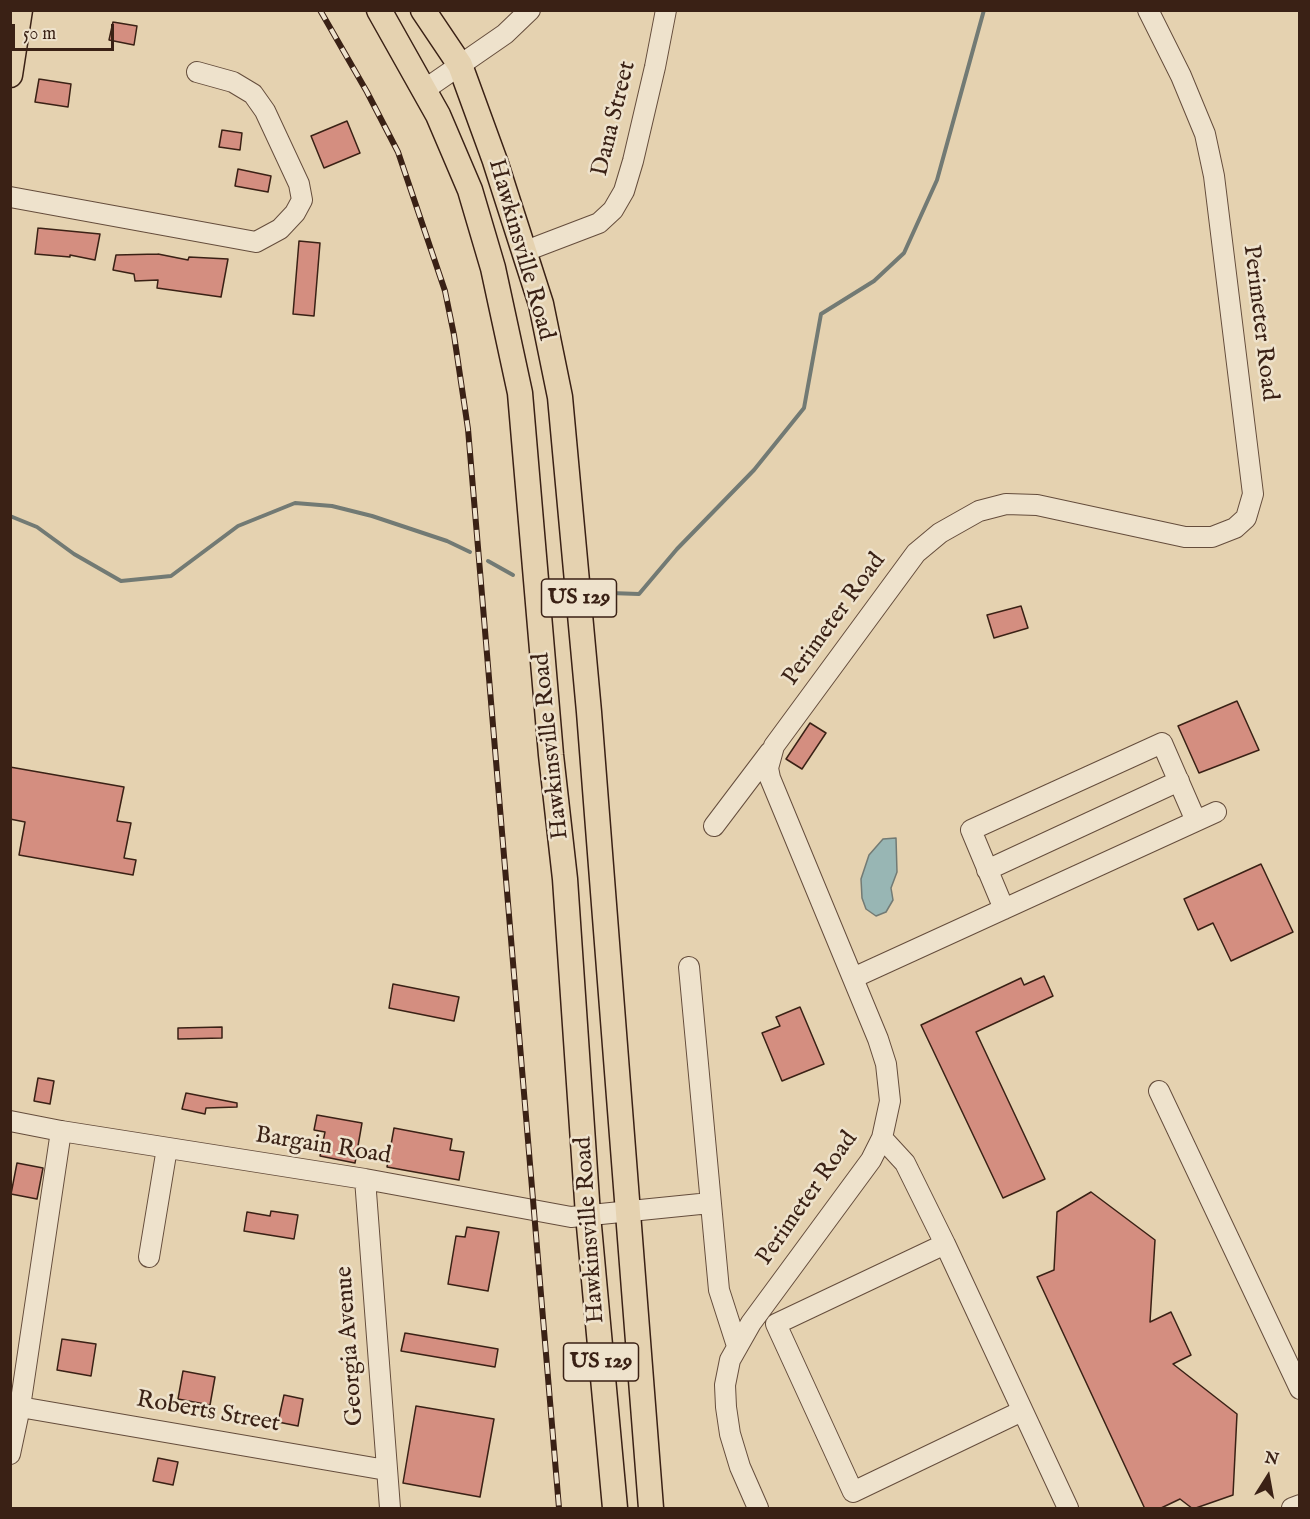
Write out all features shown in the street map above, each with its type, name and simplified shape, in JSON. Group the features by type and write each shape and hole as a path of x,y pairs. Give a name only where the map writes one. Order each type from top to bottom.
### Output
{"main road":[{"path":"10,75 20,10"},
{"name":"Hawkinsville Road","path":"379,10 424,90 455,152 483,229 494,268 520,393 551,755 565,879 588,1215 615,1509"},
{"name":"Hawkinsville Road","path":"423,10 460,65 495,161 541,304 560,397 589,712 651,1509"}],"street":[{"path":"424,90 505,34 530,10"},
{"name":"Dana Street","path":"523,252 599,223 613,210 624,191 651,88 666,10"},
{"name":"Perimeter Road","path":"758,1509 740,1467 730,1434 725,1385 730,1359 765,1302 871,1160 882,1138 888,1114 890,1084 879,1039 770,778 768,768 774,746 916,553 940,533 980,511 1006,504 1037,505 1185,537 1212,537 1235,528 1246,518 1253,494 1214,176 1205,134 1181,76 1148,10"},
{"path":"10,197 256,242 280,229 302,200 299,184 265,111 253,94 233,82 197,72"},
{"path":"1004,909 970,830 1162,743 1196,821"},
{"path":"714,826 774,746"},
{"path":"987,870 1179,781"},
{"path":"853,978 1216,812"},
{"path":"689,967 719,1290 737,1346"},
{"path":"1159,1091 1299,1389"},
{"name":"Bargain Road","path":"10,1121 365,1179 571,1217 710,1203"},
{"path":"10,1454 20,1407 61,1131"},
{"path":"882,1138 905,1163 1068,1509"},
{"path":"149,1257 167,1148"},
{"name":"Georgia Avenue","path":"365,1179 390,1509"},
{"path":"945,1244 776,1324 853,1492 1023,1412"},
{"name":"Roberts Street","path":"20,1407 386,1470"}],"water":[{"path":"896,838 897,872 891,888 893,900 886,912 876,916 866,909 862,898 861,879 869,855 883,839"}],"building":[{"path":"113,22 137,26 134,45 109,40"},
{"path":"39,79 71,84 68,107 35,102"},
{"path":"347,121 360,153 324,168 311,136"},
{"path":"222,130 242,133 240,150 219,147"},
{"path":"238,169 271,176 268,192 235,186"},
{"path":"38,228 100,234 95,260 70,255 70,257 35,254"},
{"path":"299,241 320,243 314,316 293,314"},
{"path":"158,254 188,260 189,257 228,259 221,297 157,288 158,280 135,281 134,274 113,270 116,255"},
{"path":"1021,606 1028,628 994,638 987,615"},
{"path":"1237,701 1259,750 1199,773 1178,726"},
{"path":"810,723 826,733 802,769 786,759"},
{"path":"10,767 124,787 117,821 131,823 124,858 136,860 133,875 19,855 25,822 10,819"},
{"path":"1261,864 1293,932 1231,961 1213,923 1198,930 1184,899"},
{"path":"1044,976 1053,996 976,1032 1045,1179 1003,1198 921,1025 1021,978 1024,985"},
{"path":"393,984 459,997 454,1021 389,1008"},
{"path":"800,1007 824,1064 782,1081 762,1033 780,1026 776,1017"},
{"path":"222,1027 222,1038 178,1039 178,1028"},
{"path":"38,1078 54,1081 50,1104 34,1101"},
{"path":"186,1093 237,1103 237,1107 206,1108 205,1114 182,1109"},
{"path":"317,1115 362,1123 355,1163 320,1156 325,1132 314,1130"},
{"path":"394,1128 452,1139 450,1150 464,1152 459,1180 387,1167"},
{"path":"17,1163 43,1168 37,1199 11,1194"},
{"path":"1091,1192 1155,1240 1150,1322 1171,1312 1191,1355 1173,1364 1237,1414 1233,1495 1193,1509 1180,1499 1159,1509 1145,1509 1037,1277 1054,1270 1057,1212"},
{"path":"271,1211 298,1215 294,1239 244,1231 247,1212 270,1216"},
{"path":"467,1227 499,1232 488,1291 448,1284 456,1236 465,1237"},
{"path":"405,1333 498,1349 495,1367 401,1351"},
{"path":"62,1339 96,1344 91,1376 57,1370"},
{"path":"183,1371 215,1377 210,1405 178,1399"},
{"path":"284,1395 303,1399 298,1426 278,1422"},
{"path":"416,1406 494,1419 480,1497 403,1483"},
{"path":"158,1458 178,1462 173,1485 153,1481"}],"waterway":[{"path":"610,593 639,594 677,549 754,470 804,408 821,314 874,281 904,253 937,180 984,10"},
{"path":"10,516 37,527 74,554 121,581 171,576 238,526 295,503 332,506 372,516 447,541 470,552"},
{"path":"488,561 513,575"}],"railway":[{"path":"320,10 398,152 445,291 454,335 468,429 559,1508"}]}
